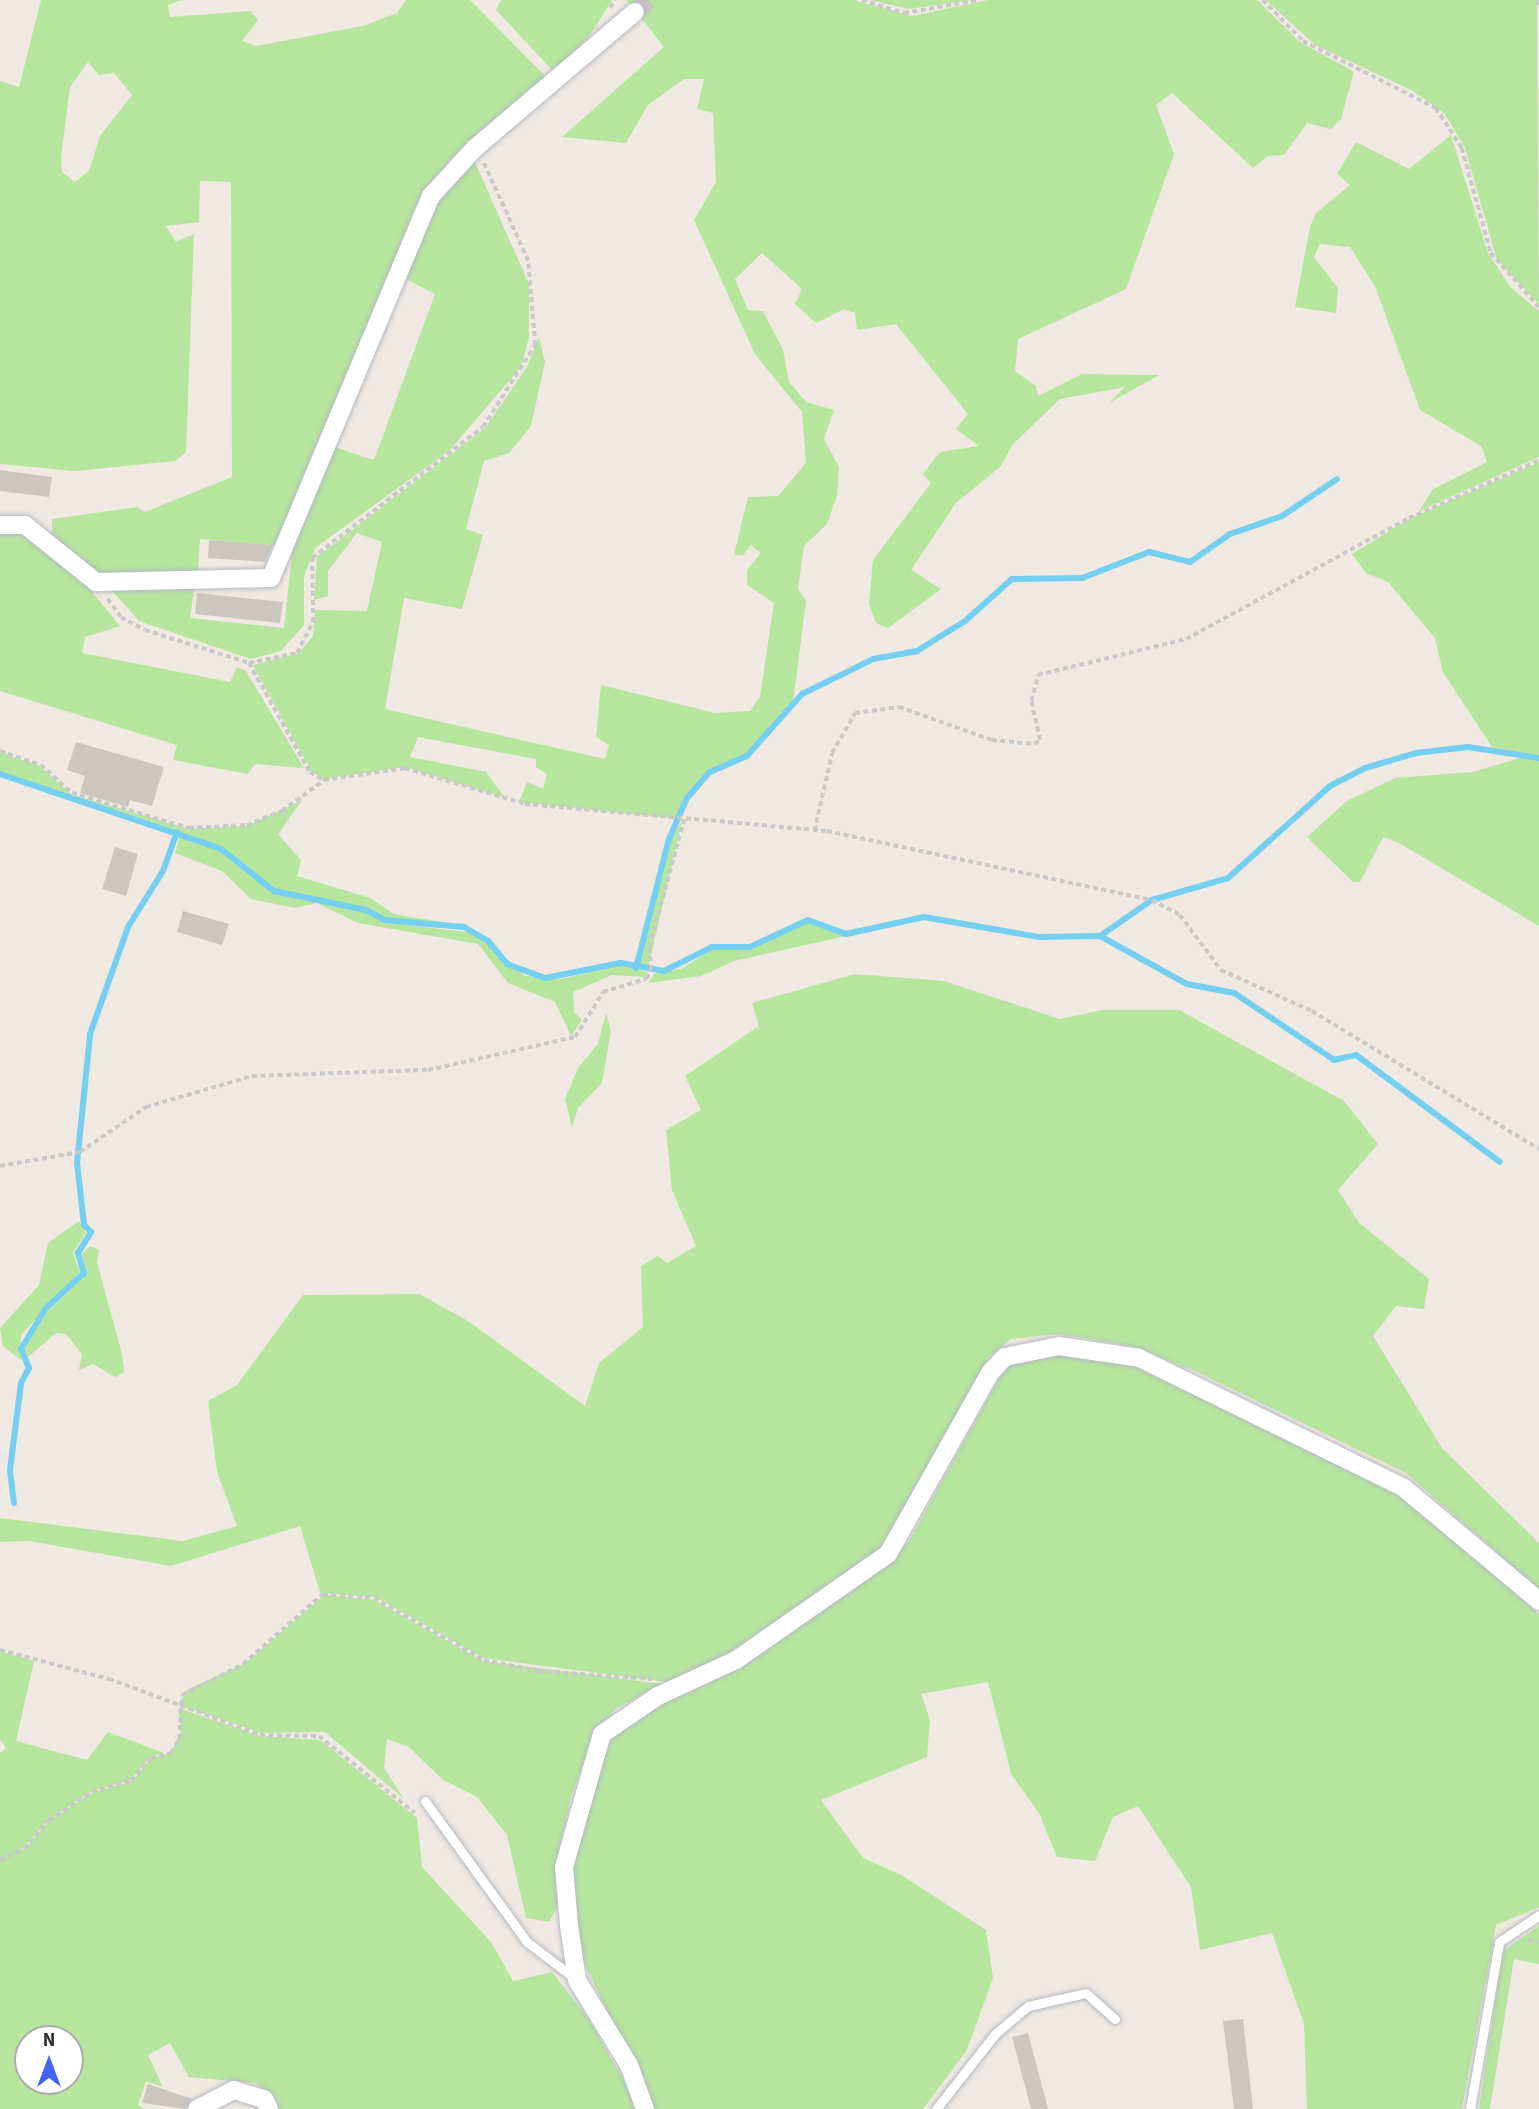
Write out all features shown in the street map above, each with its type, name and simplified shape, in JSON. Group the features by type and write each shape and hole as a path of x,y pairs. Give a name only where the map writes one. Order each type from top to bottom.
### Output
{"street":[{"path":"0,525 25,525 96,582 271,578 416,223 446,175 635,12"},
{"path":"645,2109 629,2065 577,1980 564,1867 590,1764 615,1721 677,1687 736,1660 888,1555 990,1373 1022,1351 1059,1346 1139,1358 1371,1468 1442,1515 1539,1601"},
{"path":"197,2109 212,2096 246,2090 269,2109"}],"lane":[{"path":"425,1801 527,1942 577,1980"},
{"path":"1470,2109 1499,1942 1539,1915"},
{"path":"936,2109 995,2034 1028,2006 1086,1993 1115,2020"}],"path":[{"path":"862,0 904,13 979,0"},
{"path":"1263,0 1303,41 1436,108 1462,148 1491,253 1539,307"},
{"path":"96,582 133,623 249,663 297,653 313,622 312,558 483,427 530,356 537,324 528,261 475,148"},
{"path":"814,831 832,752 855,713 900,707 992,740 1034,744 1040,740 1031,701 1038,674 1186,639 1409,518 1539,460"},
{"path":"249,663 310,772 324,780"},
{"path":"0,751 41,765 72,793 189,828 247,825 282,811 324,780 405,768 525,804 814,831 1152,900 1185,921 1221,970 1312,1011 1539,1149"},
{"path":"0,1166 80,1152 146,1107 252,1076 428,1070 575,1037 603,992 646,979 651,970 649,947 684,820"},
{"path":"0,1860 5,1852 24,1849 49,1820 92,1792 131,1780 151,1758 171,1753 180,1731 177,1706 188,1689 243,1664 323,1594 374,1598 484,1660 538,1671 640,1676 677,1687"},
{"path":"0,1650 260,1735 319,1736 424,1819"}],"green space":[{"path":"41,0 181,0 168,5 170,17 251,11 258,20 242,41 256,46 363,26 397,13 406,0 470,0 546,77 458,151 416,209 280,546 200,539 198,571 96,577 52,535 52,519 137,507 145,512 232,477 231,182 200,181 199,222 166,226 176,242 194,234 186,452 175,461 75,471 0,464 0,81 19,87","holes":["88,62 99,75 114,73 132,95 100,136 89,171 75,182 62,172 61,157 70,87"]},
{"path":"501,0 612,0 581,49 554,72 496,10"},
{"path":"627,0 854,0 912,16 988,0 1257,0 1300,42 1354,72 1341,119 1331,129 1307,123 1284,155 1268,156 1253,168 1172,93 1156,105 1174,154 1126,289 1018,339 1015,371 1036,386 1038,396 1082,374 1159,375 1109,403 1125,387 1060,399 1013,444 1001,466 956,503 911,570 941,589 888,628 876,623 869,604 873,560 931,483 923,474 940,452 979,446 956,429 968,414 896,324 857,330 855,313 844,309 816,323 795,304 802,289 762,253 735,279 748,310 763,311 783,350 789,382 806,402 834,410 824,439 839,467 837,495 827,524 804,546 798,589 806,601 793,703 747,755 697,782 679,819 519,802 527,782 543,789 547,774 536,767 536,759 418,737 410,757 486,772 505,798 405,767 323,779 311,771 253,665 299,653 313,636 315,610 367,611 382,542 357,533 328,571 328,596 314,600 317,557 485,428 527,367 539,337 545,362 531,426 509,453 484,461 466,529 483,535 462,609 404,598 385,709 605,759 609,745 596,737 601,685 715,713 750,711 760,697 774,603 747,585 747,570 761,553 751,545 743,555 734,555 748,497 778,496 806,463 802,412 755,354 694,220 716,182 713,113 697,109 704,79 684,79 648,105 626,143 562,137 664,47"},
{"path":"870,0 972,0 908,9"},
{"path":"1266,0 1537,0 1539,304 1497,260 1465,148 1444,113 1413,91 1315,45"},
{"path":"1451,135 1488,253 1511,288 1539,311 1539,457 1419,511 1433,489 1487,462 1481,446 1420,410 1375,286 1350,247 1320,244 1314,257 1338,288 1336,313 1295,307 1310,227 1316,213 1350,185 1337,174 1356,142 1409,169"},
{"path":"474,160 529,284 529,337 521,367 450,450 315,548 304,576 304,625 281,651 251,659 139,621 109,587 195,583 190,618 284,628 293,545 334,447 374,460 435,294 402,277 439,198"},
{"path":"1539,462 1539,757 1492,747 1443,672 1435,638 1388,582 1366,573 1352,554 1409,519"},
{"path":"0,530 25,532 84,582 120,626 85,637 82,653 230,682 237,667 246,671 304,768 255,764 248,774 173,760 177,745 0,691"},
{"path":"0,752 40,766 71,794 189,829 247,826 302,800 278,834 301,860 297,876 370,898 394,914 454,924 385,919 366,908 275,890 222,848 0,772"},
{"path":"1523,757 1539,759 1539,926 1399,843 1383,837 1360,882 1353,882 1307,837 1347,801 1395,778 1473,772"},
{"path":"682,821 648,968 638,967 670,839"},
{"path":"180,835 220,851 273,893 365,912 384,922 474,933 525,976 562,979 621,965 648,972 645,977 612,975 573,992 574,1012 582,1020 571,1036 555,1002 508,983 478,944 358,923 317,903 295,908 251,899 222,871 175,853"},
{"path":"809,922 846,936 734,961 701,976 648,983 655,973 681,969 713,949 751,948"},
{"path":"855,974 944,981 1060,1019 1102,1010 1179,1010 1344,1101 1378,1144 1338,1190 1359,1223 1429,1279 1424,1309 1396,1306 1373,1336 1442,1448 1539,1543 1539,1589 1406,1473 1197,1372 1131,1346 1058,1334 1011,1339 989,1357 883,1548 733,1652 668,1682 484,1658 375,1597 320,1593 300,1526 171,1566 29,1541 0,1542 0,1518 183,1541 237,1526 217,1472 208,1401 237,1385 303,1295 419,1294 468,1321 585,1406 599,1363 643,1327 641,1266 658,1256 667,1263 696,1246 672,1190 666,1130 701,1110 685,1076 759,1026 752,1003"},
{"path":"606,1013 611,1030 602,1083 578,1108 572,1127 565,1099 578,1068 598,1044"},
{"path":"79,1221 86,1233 73,1253 80,1272 21,1335 21,1360 3,1346 0,1328 39,1285 48,1243"},
{"path":"90,1246 99,1250 97,1262 122,1354 124,1372 115,1377 93,1364 79,1370 82,1354 66,1334 56,1333 28,1357 24,1348 48,1311 87,1274 82,1254"},
{"path":"1066,1352 1110,1357 1168,1379 1397,1492 1539,1614 1539,1907 1496,1925 1462,2109 1307,2109 1304,2024 1272,1933 1200,1950 1191,1887 1138,1806 1113,1817 1095,1861 1057,1857 1039,1813 1011,1774 988,1682 921,1694 930,1720 927,1757 821,1800 863,1858 903,1876 986,1930 993,1978 967,2050 923,2109 654,2109 576,1946 572,1862 593,1781 612,1739 626,1724 871,1574 908,1543 1004,1369 1023,1356"},
{"path":"324,1595 374,1600 483,1661 663,1684 615,1709 593,1738 571,1797 556,1862 557,1907 549,1922 526,1918 507,1835 477,1797 443,1780 409,1747 387,1739 384,1768 404,1799 325,1732 261,1733 178,1705 188,1689 244,1664"},
{"path":"0,1651 34,1661 16,1741 87,1760 108,1732 164,1753 150,1757 131,1780 92,1791 49,1820 23,1848 0,1858 0,1753 6,1748 0,1739"},
{"path":"178,1708 260,1736 320,1740 417,1818 422,1867 491,1942 513,1981 552,1972 590,2021 640,2109 279,2109 275,2096 255,2083 189,2077 170,2043 148,2055 163,2087 146,2081 138,2105 145,2109 0,2109 0,1861 5,1852 24,1849 50,1820 93,1792 132,1781 151,1758 171,1753 181,1731"},
{"path":"1539,1926 1539,1964 1514,1959 1490,2109 1479,2109 1503,1951"}],"building":[{"path":"0,470 52,477 49,497 0,491"},
{"path":"209,540 272,547 265,562 208,558"},
{"path":"197,593 283,602 280,623 195,614"},
{"path":"76,742 164,767 152,806 130,800 128,807 80,793 85,776 67,770"},
{"path":"115,847 138,854 126,896 102,889"},
{"path":"183,911 229,924 222,945 177,932"},
{"path":"1243,2019 1253,2109 1234,2109 1223,2021"},
{"path":"1028,2033 1048,2109 1031,2109 1012,2037"},
{"path":"148,2084 192,2099 186,2109 142,2103"}],"waterway":[{"path":"636,968 669,839 687,798 710,772 747,756 802,694 873,659 917,651 965,621 1012,579 1082,578 1149,552 1190,562 1230,534 1282,516 1337,479"},
{"path":"1100,936 1152,900 1228,878 1330,786 1365,768 1416,753 1468,747 1539,758"},
{"path":"0,774 221,849 274,891 366,910 385,920 464,927 488,941 507,964 545,978 621,963 664,971 712,947 750,947 808,920 846,934 924,917 1039,937 1100,936 1187,984 1234,993 1334,1060 1356,1055 1500,1162"},
{"path":"14,1503 10,1470 21,1383 29,1368 21,1349 46,1308 84,1273 78,1253 91,1232 84,1225 77,1163 90,1034 128,927 163,871 177,832"}],"tunnel":[{"path":"635,12 649,0"}]}
